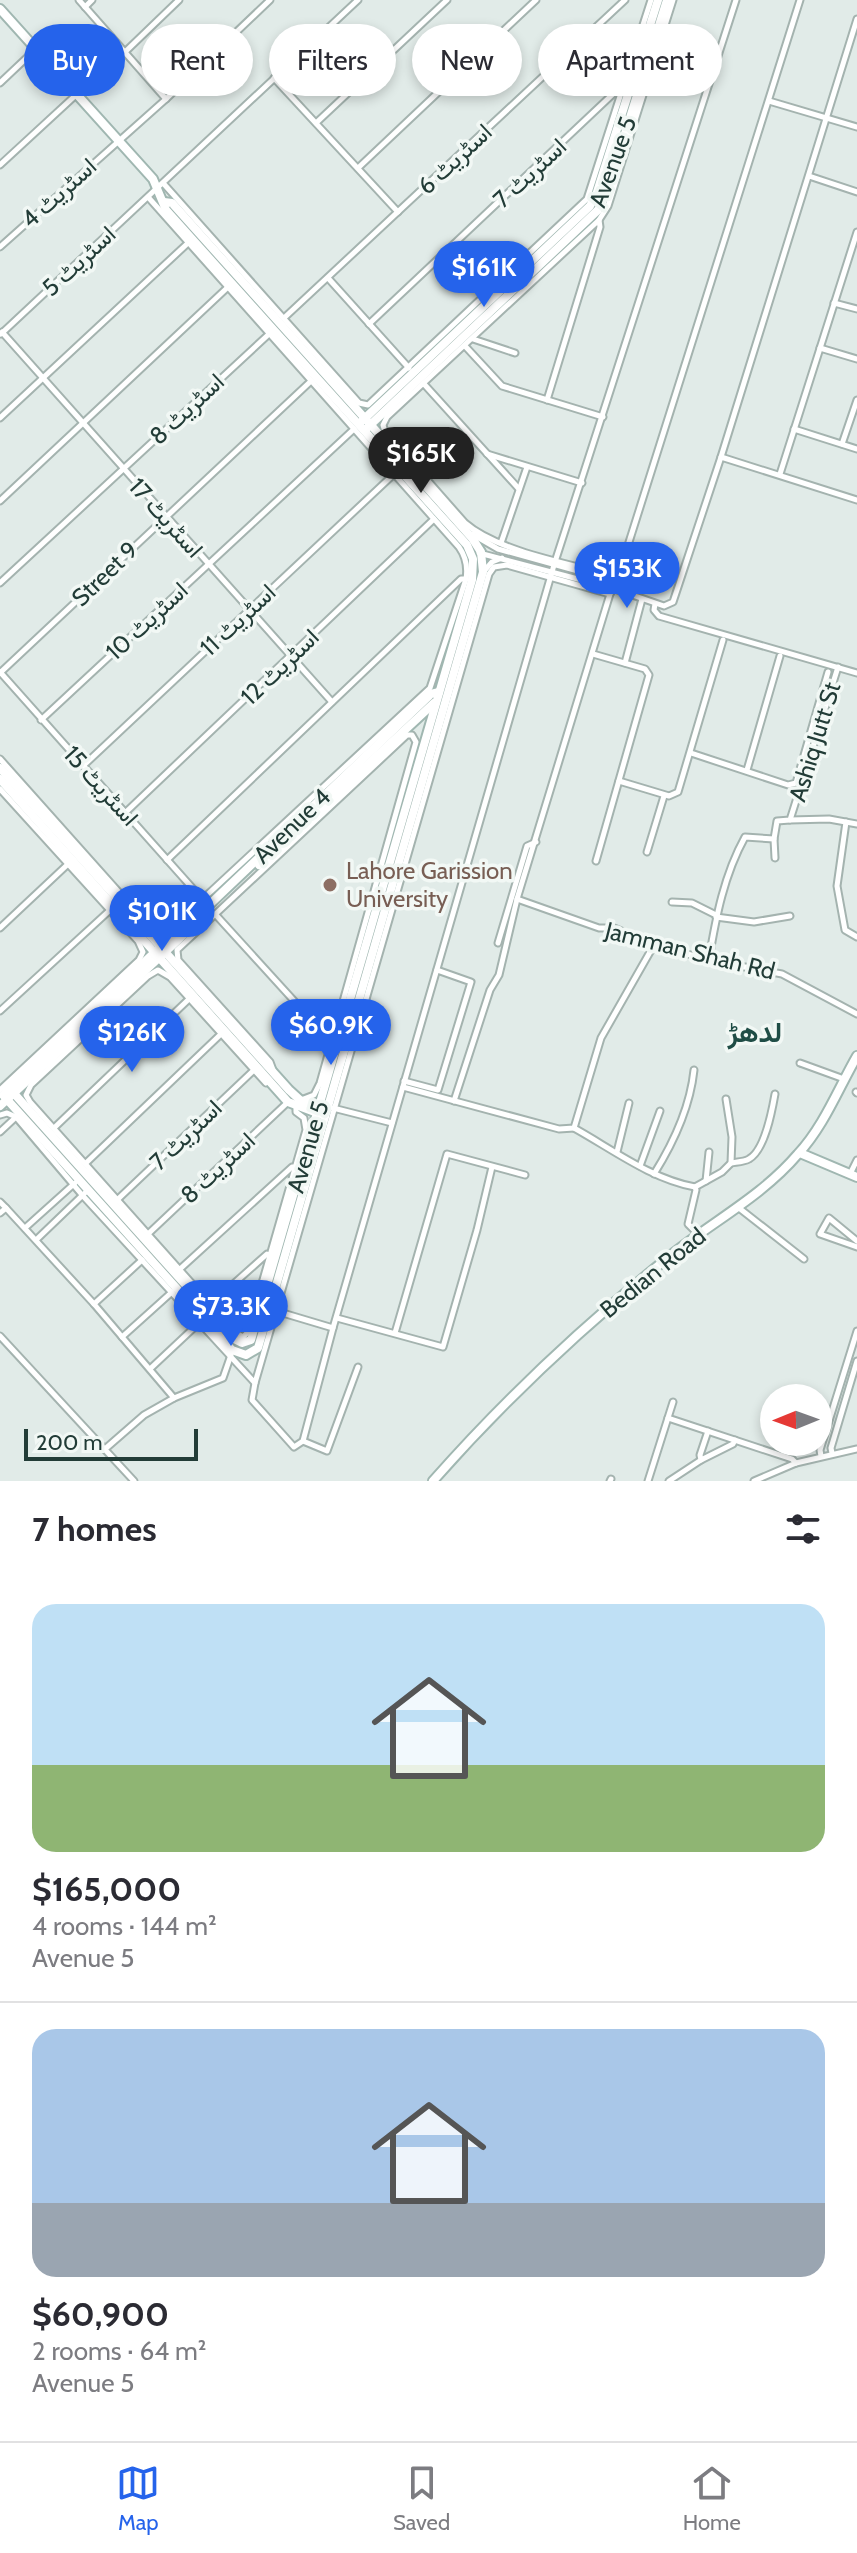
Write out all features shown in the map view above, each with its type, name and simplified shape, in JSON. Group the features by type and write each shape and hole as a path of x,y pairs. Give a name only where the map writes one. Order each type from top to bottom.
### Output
{"main road":[{"name":"Avenue 5","path":"362,425 375,404 593,203 658,0"},
{"name":"Avenue 5","path":"362,425 598,210 606,194 667,0"},
{"path":"0,9 24,34"},
{"path":"79,96 160,186 166,210 314,379 467,532 475,551"},
{"path":"164,202 172,203 274,311 356,405 362,425 475,551"},
{"name":"Avenue 5","path":"460,631 483,572 475,551"},
{"name":"Avenue 5","path":"235,1340 244,1344 253,1337 308,1137 325,1110 323,1084 460,631 475,551"},
{"name":"Avenue 4","path":"176,938 431,694 442,692"},
{"name":"Avenue 5","path":"264,1344 325,1110 438,704"},
{"name":"Avenue 4","path":"5,1096 27,1081 147,969 160,952 438,704"},
{"path":"0,768 145,936 147,969 175,969"},
{"path":"0,779 160,952 292,1104 325,1110"},
{"path":"145,936 176,938 175,969 275,1075 292,1104"},
{"name":"Bedian Road","path":"433,1481 551,1360 698,1235 767,1186 800,1153 825,1117 857,1056"},
{"path":"5,1096 38,1115 235,1340"},
{"path":"5,1096 18,1116 231,1354 248,1354 264,1344"},
{"path":"800,1153 854,1176"}],"street":[{"path":"79,0 100,24"},
{"path":"85,7 92,0"},
{"path":"166,99 125,52 179,0"},
{"name":"اسٹریٹ 4","path":"0,247 166,99 270,0"},
{"name":"اسٹریٹ 5","path":"332,24 358,0"},
{"path":"316,123 447,0"},
{"path":"358,168 536,0"},
{"name":"اسٹریٹ 6","path":"284,318 625,0"},
{"path":"643,24 651,0"},
{"path":"497,546 465,523 385,432 384,421 599,220 608,206 673,0"},
{"path":"554,568 502,564 494,567 489,574 325,1110 252,1400 294,1447 303,1441 554,568 736,0"},
{"path":"454,1101 490,990 499,975 517,899 800,0"},
{"path":"475,551 614,585 655,604 667,606 675,598 857,19"},
{"path":"0,83 24,60"},
{"name":"اسٹریٹ 5","path":"1,333 269,83"},
{"path":"0,165 75,96"},
{"path":"291,96 398,212"},
{"name":"اسٹریٹ 7","path":"369,324 611,96"},
{"path":"160,186 274,311 284,318 356,405 365,406 375,404 409,368 584,204 591,192 620,96"},
{"path":"769,101 857,127"},
{"path":"809,176 857,192"},
{"path":"148,197 269,334 314,379"},
{"path":"547,400 600,227 599,220"},
{"path":"780,474 857,232"},
{"path":"0,418 188,243"},
{"path":"849,256 857,259"},
{"path":"328,278 409,368"},
{"path":"0,501 228,287"},
{"path":"834,303 857,309"},
{"name":"اسٹریٹ 17","path":"1,333 332,702"},
{"name":"اسٹریٹ 8","path":"0,583 269,334"},
{"path":"473,339 515,353"},
{"path":"465,346 502,386 603,417"},
{"path":"820,348 857,359"},
{"name":"Street 9","path":"0,673 314,379"},
{"path":"424,384 519,489"},
{"path":"842,444 857,400"},
{"path":"176,938 203,900 430,688 466,579 467,562 463,552 394,474 362,425"},
{"name":"اسٹریٹ 10","path":"41,720 362,425"},
{"path":"794,429 857,449"},
{"path":"486,454 582,483"},
{"path":"721,457 857,500"},
{"path":"497,546 527,467"},
{"name":"اسٹریٹ 11","path":"83,766 394,474"},
{"name":"اسٹریٹ 12","path":"125,813 434,519"},
{"path":"467,532 554,568 614,585"},
{"path":"475,551 497,546"},
{"path":"483,572 492,562 503,558"},
{"path":"167,860 461,579 466,579"},
{"path":"625,663 642,599"},
{"path":"655,604 654,610 659,616 857,673"},
{"path":"619,781 664,795 673,796 678,792 723,640"},
{"path":"593,654 645,669 649,675 596,861"},
{"path":"747,770 780,656"},
{"name":"Ashiq Jutt St","path":"774,839 777,821 790,820 838,667"},
{"path":"691,753 788,785 796,783 828,672"},
{"name":"اسٹریٹ 15","path":"0,673 203,900"},
{"path":"176,938 215,914 407,735 414,737 416,742 409,769 332,1038 323,1084"},
{"path":"0,759 145,936 139,960 5,1096"},
{"path":"0,789 109,911 145,936"},
{"path":"647,852 664,795"},
{"path":"790,820 829,819 857,824"},
{"path":"846,822 837,886 845,930 857,937"},
{"path":"709,959 716,917 730,868 745,837 774,839 775,858"},
{"path":"498,943 527,846 537,842"},
{"path":"0,928 67,865"},
{"name":"Jamman Shah Rd","path":"517,899 599,928 614,928 654,945 782,974 857,1014"},
{"path":"672,902 692,903 711,911 716,917 754,922 790,916"},
{"path":"0,1011 109,911"},
{"path":"215,914 326,1036 332,1038"},
{"path":"574,1128 601,1038 654,945"},
{"path":"147,969 27,1081 28,1099 38,1115 86,1163 239,1336 245,1336 295,1167 308,1137 306,1124 292,1104 254,1070 190,999 175,969"},
{"path":"404,1084 438,1090 471,982 437,970"},
{"path":"54,1128 190,999"},
{"path":"86,1163 221,1034"},
{"path":"800,1063 844,1079"},
{"name":"اسٹریٹ 7","path":"117,1200 254,1070"},
{"path":"654,1174 676,1138 692,1088 694,1070"},
{"name":"اسٹریٹ 8","path":"148,1234 292,1104 314,1095 323,1084"},
{"path":"404,1084 559,1129 574,1128 654,1174 695,1187 731,1163 751,1158 759,1148 775,1094"},
{"path":"726,1099 732,1137 731,1163"},
{"path":"617,1152 629,1103"},
{"path":"325,1110 392,1123"},
{"path":"640,1166 660,1111"},
{"path":"0,1115 18,1116"},
{"path":"0,1132 18,1116"},
{"path":"706,1182 709,1152"},
{"path":"395,1333 447,1154 525,1175"},
{"path":"854,1176 857,1160"},
{"path":"180,1269 295,1167"},
{"path":"337,1318 443,1347 492,1167"},
{"path":"25,1228 76,1182"},
{"path":"695,1187 688,1224 698,1235"},
{"path":"36,1240 86,1193 142,1260 174,1291 255,1383"},
{"path":"0,1202 151,1368 174,1398"},
{"path":"0,1213 6,1208"},
{"path":"739,1208 804,1259"},
{"path":"829,1218 857,1244 820,1234 829,1218"},
{"path":"211,1304 267,1254 270,1255"},
{"path":"94,1304 142,1260"},
{"path":"122,1337 174,1291"},
{"path":"276,1311 333,1328"},
{"path":"151,1368 199,1323"},
{"path":"832,1411 857,1331"},
{"path":"105,1449 144,1415 174,1398 223,1378 235,1340"},
{"path":"2,1341 134,1481"},
{"path":"832,1445 857,1361"},
{"path":"303,1441 327,1451 358,1367"},
{"path":"648,1481 673,1402"},
{"path":"668,1418 792,1459 796,1463"},
{"path":"701,1460 708,1431"},
{"path":"669,1481 735,1440"},
{"path":"832,1453 857,1449"},
{"path":"754,1481 821,1456"}],"place":[{"name":"Lahore Garission University","path":"330,885"}],"district":[{"name":"لدھڑ","path":"755,1032"}]}
